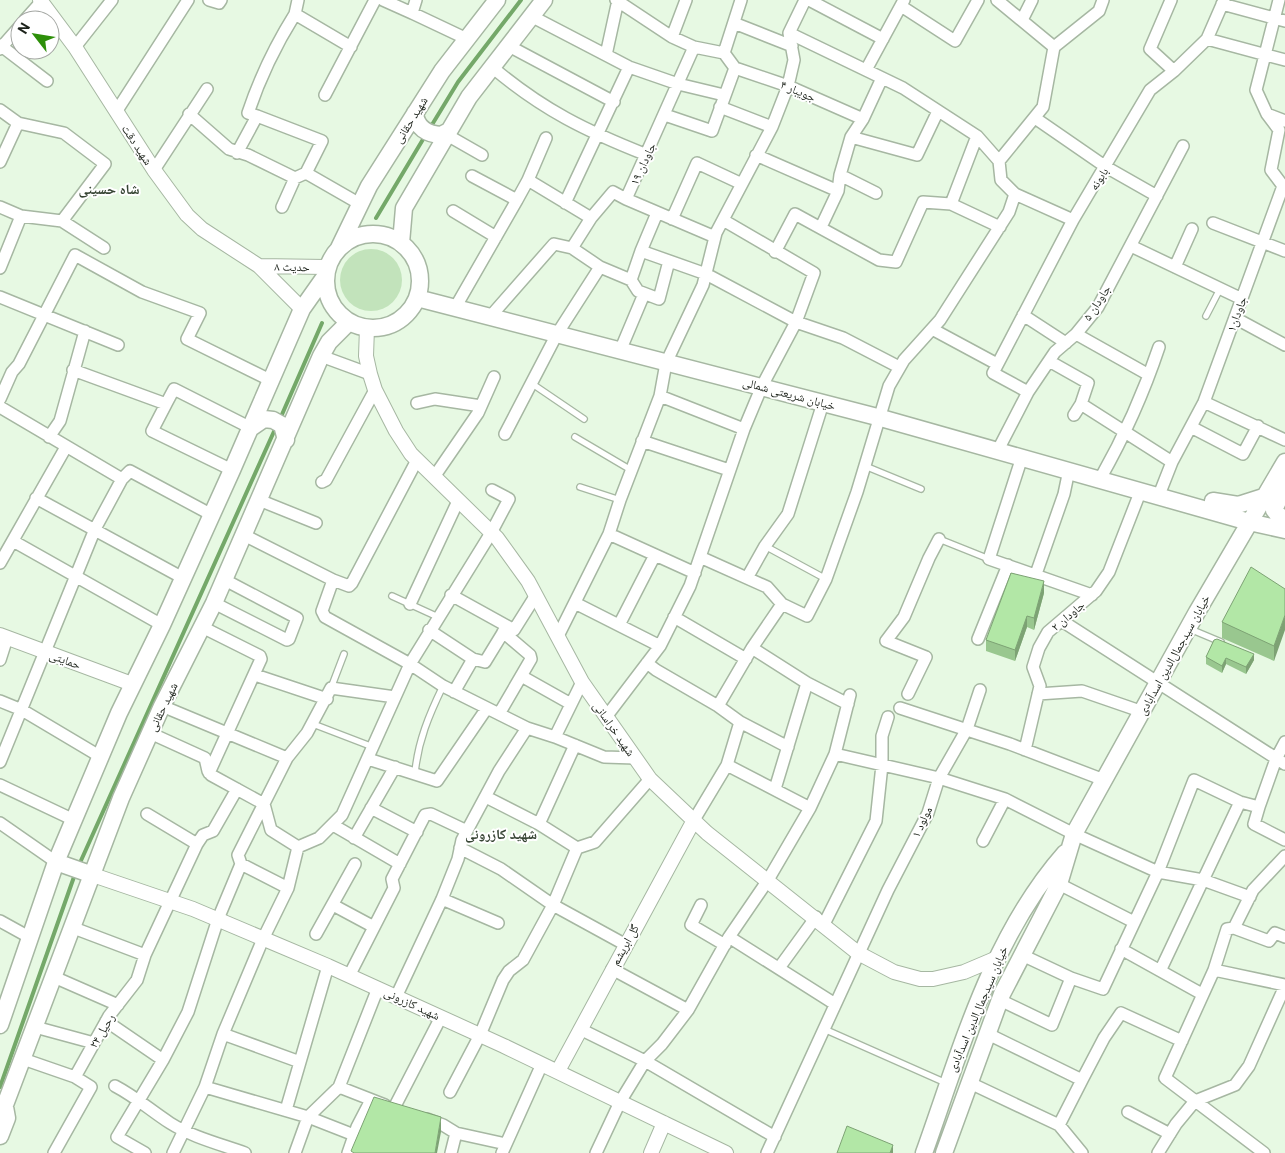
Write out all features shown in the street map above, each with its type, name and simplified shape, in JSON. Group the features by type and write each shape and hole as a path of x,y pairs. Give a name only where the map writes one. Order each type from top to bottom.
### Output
{"main road":[{"name":"شهید حقانی","path":"339,248 360,204 415,113 442,71 496,0"},
{"path":"400,243 404,208 469,97 544,0"},
{"path":"415,113 418,126 425,131 441,135 448,133"},
{"path":"0,1025 56,862 132,684 162,625 212,515 302,309 339,248 349,240 362,235 389,236 400,243 416,262 420,275 420,289 407,314 398,321 388,326 366,328 349,322 338,314 326,291 326,271"},
{"name":"خیابان شریعتی شمالی","path":"416,298 762,386 998,450 1249,522 1285,530"},
{"name":"شهید حقانی","path":"0,1136 6,1118 2,1114 90,874 150,733 214,603 321,356 330,342 349,322"},
{"path":"251,428 264,419 273,420 282,425 286,440"},
{"name":"خیابان سیدجمال‌الدین اسدآبادی","path":"946,1152 1000,1000 1059,884 1074,834 1188,628 1285,462"},
{"path":"1285,486 1274,510 1285,519"},
{"path":"1159,495 1182,493 1230,505 1263,497"},
{"path":"1159,495 1177,509 1225,525 1230,531 1221,570"},
{"name":"خیابان سیدجمال‌الدین اسدآبادی","path":"924,1153 948,1084 997,958 1044,878 1069,850"},
{"path":"56,862 90,874"}],"street":[{"path":"75,47 112,0"},
{"path":"116,112 188,0"},
{"path":"209,0 219,4 221,0"},
{"path":"282,207 322,141 248,113 275,46 295,14 298,0"},
{"path":"325,95 375,0"},
{"path":"384,0 467,39"},
{"path":"412,13 416,0"},
{"path":"606,55 617,0 672,37 694,47 724,53 735,68 712,131 665,115"},
{"path":"672,37 686,0"},
{"path":"724,53 741,0"},
{"path":"558,636 609,534 631,470 660,396 666,363 703,285 715,237 772,127 788,86 794,60 789,33 807,0 883,39"},
{"path":"866,70 902,3 955,41 978,0"},
{"path":"997,0 1054,47"},
{"path":"1022,20 1032,0"},
{"path":"1000,161 1044,108 1054,47 1078,30 1099,11 1103,0"},
{"path":"1171,0 1150,49 1174,71"},
{"path":"1279,0 1280,20 1265,54 1256,90 1267,114 1282,125"},
{"name":"شهید دقت","path":"41,1 75,47 154,170 187,215 202,229 258,266 302,309"},
{"path":"1223,2 1280,20"},
{"name":"بابونه","path":"995,369 1073,220 1150,90 1174,71 1207,39 1223,2"},
{"path":"295,14 351,46"},
{"path":"532,16 629,67 678,84 724,95"},
{"path":"734,23 792,46"},
{"path":"789,33 903,88 938,110 977,136 1000,161 1001,180 1015,194 1073,220"},
{"path":"10,37 1,47 47,81"},
{"path":"1207,39 1285,60"},
{"path":"509,46 614,102"},
{"name":"جاودان ۱۹","path":"572,248 590,218 614,192 626,200 694,47"},
{"path":"492,67 543,107 598,135 647,155"},
{"path":"565,203 629,67"},
{"name":"جویبار ۴","path":"735,68 788,86 862,120"},
{"path":"821,227 838,191 840,175 851,137 862,120 882,78"},
{"path":"154,170 207,89"},
{"path":"720,107 772,127"},
{"path":"0,110 18,123 64,133 105,164 62,221"},
{"path":"851,137 917,155 938,110"},
{"path":"190,114 229,149 301,176 360,204"},
{"path":"237,153 257,116"},
{"path":"1035,118 1106,167 1157,196"},
{"path":"0,162 18,123"},
{"name":"جاودان۱","path":"1159,495 1172,462 1204,402 1284,187 1271,170 1282,125"},
{"path":"448,133 482,155"},
{"path":"951,204 977,136"},
{"path":"455,308 528,180 546,138"},
{"name":"جاودان ۵","path":"998,450 1028,392 1049,361 1076,334 1098,307 1183,146"},
{"path":"756,155 838,191"},
{"path":"672,219 697,162 742,184"},
{"path":"840,175 876,193"},
{"path":"472,176 517,200"},
{"path":"528,180 590,218"},
{"path":"700,557 766,587 782,604 807,616 826,579 881,418 889,386 899,367 932,329 1000,227 1009,212 1015,194"},
{"path":"626,200 715,237"},
{"path":"775,252 795,214 879,260 896,262 923,202 951,204 1000,227"},
{"path":"0,207 21,216 62,221 104,248"},
{"path":"453,211 496,237"},
{"path":"631,280 657,213"},
{"path":"0,267 21,216"},
{"path":"606,717 660,646 674,618 695,573 744,428 762,386 796,322 814,273 723,220"},
{"path":"1213,223 1264,241 1285,251"},
{"path":"1174,267 1192,229"},
{"path":"490,318 554,244 572,248 600,266 631,280 638,291 659,299 669,261"},
{"path":"1131,246 1242,300"},
{"path":"641,251 706,274 796,322 843,338 899,367"},
{"path":"0,398 75,255 142,292 200,313 187,339 272,381"},
{"name":"حدیث ۸","path":"258,266 326,271"},
{"path":"505,434 557,334 600,266"},
{"path":"620,351 644,294"},
{"path":"0,297 118,345"},
{"path":"1023,315 1066,343"},
{"path":"1235,318 1285,345"},
{"name":"شهید خراسانی","path":"366,328 366,356 370,374 375,390 396,431 417,460 491,533 528,581 582,682 650,779 707,833 858,953 894,972 920,979 952,976 997,958"},
{"path":"932,329 1028,392"},
{"path":"49,437 60,421 85,331"},
{"path":"1076,334 1149,376"},
{"path":"1100,479 1126,432 1159,348"},
{"path":"321,356 370,374"},
{"path":"1049,361 1088,383 1081,404 1074,415"},
{"path":"73,370 166,404"},
{"path":"434,477 481,406 494,377"},
{"path":"232,470 152,431 174,388 251,428"},
{"path":"322,482 326,480 375,390"},
{"path":"660,396 744,428"},
{"path":"416,403 435,399 481,406"},
{"path":"1204,402 1285,440"},
{"path":"747,578 765,546 788,514 823,403"},
{"path":"1081,404 1172,462"},
{"path":"0,407 122,479"},
{"path":"1191,427 1243,454 1258,426"},
{"path":"642,441 729,470"},
{"path":"0,562 66,447"},
{"path":"1022,457 989,559 1092,594"},
{"path":"244,535 333,580 349,586 417,460"},
{"path":"1036,574 1064,494 1069,470"},
{"path":"0,762 4,741 22,710 95,529 122,479 130,471 212,515"},
{"path":"298,846 319,838 342,814 410,664 429,630 491,533 509,499 492,490"},
{"name":"جاودان ۲","path":"1025,750 1040,686 1034,667 1039,648 1048,632 1092,594 1109,572 1141,490"},
{"path":"36,498 183,578"},
{"path":"260,500 316,523"},
{"path":"410,604 458,500"},
{"path":"609,534 695,573"},
{"path":"908,694 926,657 886,641 904,617 939,539"},
{"path":"13,542 162,625"},
{"path":"619,625 655,555"},
{"path":"978,639 1008,565"},
{"path":"214,603 287,640 289,639 297,618 223,579"},
{"path":"333,580 322,611 325,616 410,664 443,686 527,728 555,737 604,758 635,758"},
{"path":"451,595 505,629 531,657 523,677 499,714"},
{"path":"505,629 514,630 536,595"},
{"path":"575,603 660,646"},
{"path":"718,706 752,648 782,604"},
{"path":"674,618 746,659"},
{"path":"1062,621 1159,681 1281,762"},
{"path":"202,627 260,656 262,659 209,773"},
{"path":"429,630 473,659 484,663 505,629"},
{"path":"0,660 4,636"},
{"name":"حمایتی","path":"4,636 132,684"},
{"path":"596,1153 620,1102 645,1061 668,1038 688,1010 727,941 768,880 810,808 835,754 849,700 807,683 752,648"},
{"path":"454,692 473,659"},
{"path":"647,663 718,706 740,722 788,747"},
{"path":"255,675 329,693 395,697"},
{"path":"523,677 571,704"},
{"path":"555,737 582,682"},
{"path":"774,790 807,683"},
{"name":"مولود ۱","path":"767,1153 858,953 928,813 939,778 967,730 980,690"},
{"path":"1038,694 1082,691 1143,712"},
{"path":"145,1153 117,1137 164,1060 188,1012 218,919 241,864 238,855 288,758 313,724 329,693"},
{"path":"0,701 22,710 101,757"},
{"path":"162,706 288,758"},
{"path":"368,759 437,781 487,708"},
{"path":"900,708 1025,750 1104,780"},
{"path":"779,968 820,921 876,821 882,765 882,736 888,717"},
{"path":"694,820 727,765 740,722"},
{"path":"396,997 442,899 467,831 499,771 527,728"},
{"path":"150,733 205,758 209,773 264,804"},
{"path":"1285,742 1281,762 1254,824 1285,840"},
{"path":"539,824 575,745"},
{"path":"835,754 939,778 1005,799 1074,834 1158,872 1203,880 1250,897"},
{"path":"727,765 810,808"},
{"path":"354,838 395,767"},
{"path":"450,1092 480,1035 506,975 523,960 553,905 577,848 595,842 650,779"},
{"path":"1022,955 1071,978 1103,989 1158,872 1194,780 1240,802 1260,807"},
{"path":"0,785 74,820"},
{"path":"147,814 197,844 203,835 213,831 237,789"},
{"path":"486,797 539,824 577,848"},
{"path":"983,841 1005,799"},
{"path":"1161,969 1240,802"},
{"path":"264,804 268,826 271,830 298,846"},
{"path":"371,808 417,832"},
{"path":"349,976 394,888 392,878 427,814 467,831"},
{"name":"گل ابریشم","path":"558,1071 694,820"},
{"path":"0,823 56,862"},
{"path":"333,825 400,864"},
{"name":"رحیل ۲۴","path":"75,1076 106,1021 136,980 145,955 197,844"},
{"path":"173,1153 205,1086 223,1034 263,939 288,888 298,846"},
{"path":"460,848 501,869 553,905 626,944"},
{"path":"1234,928 1253,890 1285,856"},
{"path":"241,864 288,888"},
{"path":"316,934 355,864"},
{"name":"شهید کازرونی","path":"90,874 218,919 328,966 558,1071 726,1153"},
{"path":"1059,884 1134,922"},
{"path":"442,899 498,924"},
{"path":"333,905 374,927"},
{"path":"701,905 691,925 779,968 835,1004"},
{"path":"0,921 29,937"},
{"path":"71,927 145,955"},
{"path":"1264,1153 1165,1078 1214,970 1227,929 1234,928 1269,941 1276,933 1285,937"},
{"path":"1121,948 1202,994"},
{"path":"286,1110 328,966"},
{"path":"612,969 688,1010"},
{"path":"1158,1153 1195,1100 1235,1085 1249,1066 1285,985 1214,970"},
{"path":"54,976 118,1005"},
{"path":"1000,1000 1052,1025 1071,978"},
{"path":"298,1152 308,1117 339,1087 378,988"},
{"path":"1059,1125 1104,1038 1121,1013 1182,1041"},
{"path":"339,1087 398,1110 441,1017"},
{"path":"106,1021 164,1060"},
{"path":"35,1026 94,1043"},
{"path":"580,1029 645,1061 775,1136"},
{"path":"223,1034 300,1062"},
{"path":"988,1034 1082,1080"},
{"path":"23,1059 75,1076 90,1087 54,1153"},
{"path":"418,1116 443,1125 456,1133 504,1148 542,1064"},
{"path":"970,1083 1059,1125 1082,1153"},
{"path":"115,1086 139,1099 185,1131 245,1153"},
{"path":"205,1086 308,1117 354,1135"},
{"path":"348,1153 370,1100"},
{"path":"1128,1112 1170,1134"},
{"path":"651,1153 664,1123"},
{"path":"451,1153 456,1133"}],"lane":[{"path":"1206,316 1220,288"},
{"path":"531,383 584,419"},
{"path":"575,437 631,470"},
{"path":"865,466 921,489"},
{"path":"580,487 620,500"},
{"path":"939,539 989,559"},
{"path":"765,546 826,579"},
{"path":"392,596 438,616"},
{"path":"1188,628 1229,646"},
{"path":"329,693 344,654"},
{"path":"415,773 417,751 424,726 443,686"},
{"path":"313,724 373,747"},
{"path":"824,1029 948,1084"}],"green space":[{"path":"371,249 383,251 393,258 400,268 402,280 400,292 393,302 383,309 371,311 359,309 349,302 342,292 340,280 342,268 349,258 359,251"}],"building":[{"path":"1251,567 1285,589 1285,615 1274,646 1222,622"},
{"path":"1011,573 1044,581 1034,618 1027,616 1015,650 986,640"},
{"path":"1217,639 1254,654 1246,667 1226,658 1222,666 1206,657 1214,640"},
{"path":"374,1097 441,1117 435,1153 354,1153 351,1151"},
{"path":"847,1126 893,1145 890,1153 837,1153"}],"waterway":[{"path":"430,128 458,82 521,0"},
{"path":"376,218 425,136"},
{"path":"280,419 322,323"},
{"path":"79,865 276,427"},
{"path":"0,1087 75,874"}],"district":[{"name":"شاه حسینی","path":"109,189"},
{"name":"شهید کازرونی","path":"501,834"}]}
